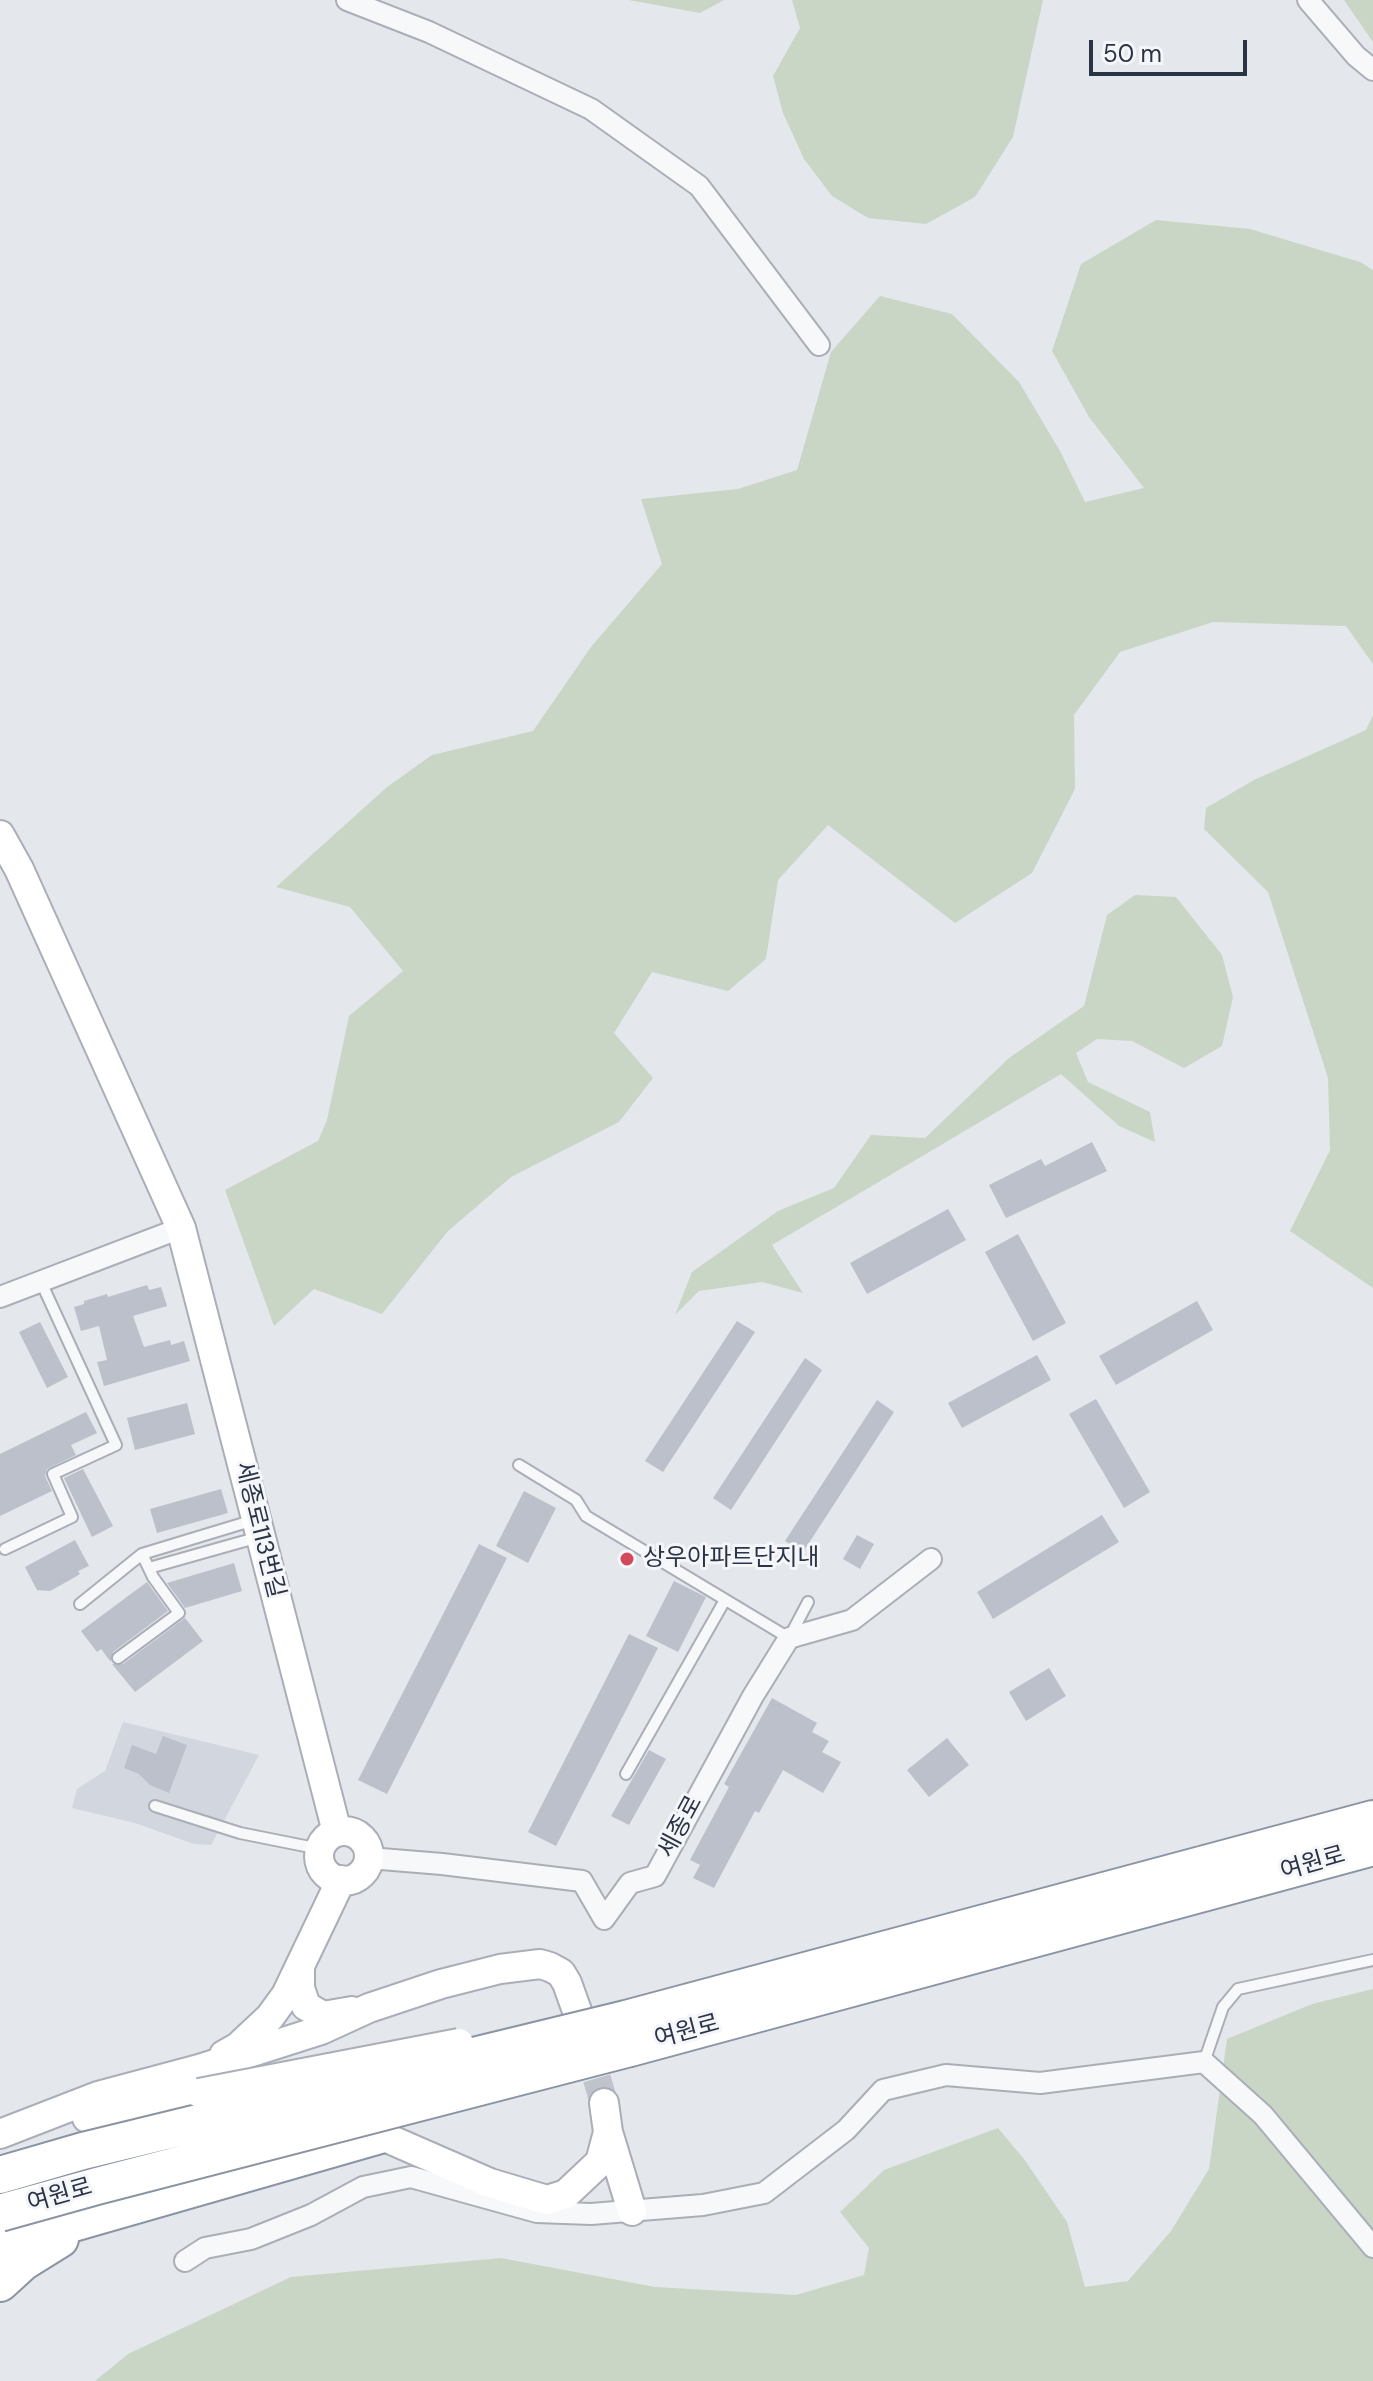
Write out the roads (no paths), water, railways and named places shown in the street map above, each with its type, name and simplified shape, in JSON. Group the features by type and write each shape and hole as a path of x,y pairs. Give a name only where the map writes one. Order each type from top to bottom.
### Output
{"highway":[{"name":"여원로","path":"0,2175 83,2151 635,2044 1373,1819"},
{"name":"여원로","path":"0,2213 1151,1909 1373,1847"},
{"path":"0,2244 380,2135 635,2044"},
{"path":"0,2283 23,2262 55,2241 137,2204"}],"street":[{"path":"347,0 429,32 591,109 699,186 819,345"},
{"path":"1308,0 1356,56 1373,70"},
{"name":"세종로113번길","path":"0,835 19,869 181,1228 258,1528 329,1841"},
{"path":"0,1297 181,1228"},
{"path":"789,1638 852,1620 931,1559"},
{"name":"세종로","path":"369,1858 582,1881 604,1919 630,1883 655,1876 753,1696 789,1638"},
{"path":"353,1833 369,1850 369,1858 367,1866 356,1878 332,1878 321,1866 329,1841 353,1833"},
{"path":"199,2081 270,2017 286,1995 341,1880"},
{"path":"199,2081 369,2008 441,1984 500,1969 540,1964 561,1973 577,2011"},
{"path":"300,1969 300,1988 306,2006 323,2016 369,2008"},
{"path":"0,2136 199,2081 592,2018 635,2044"},
{"path":"185,2261 205,2248 251,2239 311,2215 363,2187 411,2177 537,2212 591,2214 703,2205 764,2193 846,2130 883,2090 946,2075 1040,2083 1204,2062 1263,2115 1373,2247"},
{"path":"604,2103 608,2132 632,2211"},
{"path":"547,2200 566,2194 600,2162 608,2132"},
{"path":"380,2135 490,2183 591,2214"}],"lane":[{"path":"5,1549 72,1517 53,1474 116,1445 41,1282"},
{"path":"519,1465 576,1500 586,1516 789,1638 808,1602"},
{"path":"80,1604 142,1554 258,1528"},
{"path":"149,1568 258,1528"},
{"path":"118,1658 179,1613 142,1554"},
{"path":"626,1774 725,1600"},
{"path":"155,1806 240,1833 329,1841"},
{"path":"1204,2062 1223,2007 1238,1989 1373,1960"}],"tunnel":[{"path":"585,2038 604,2103"}],"place":[{"name":"상우아파트단지내","path":"627,1559"}]}
